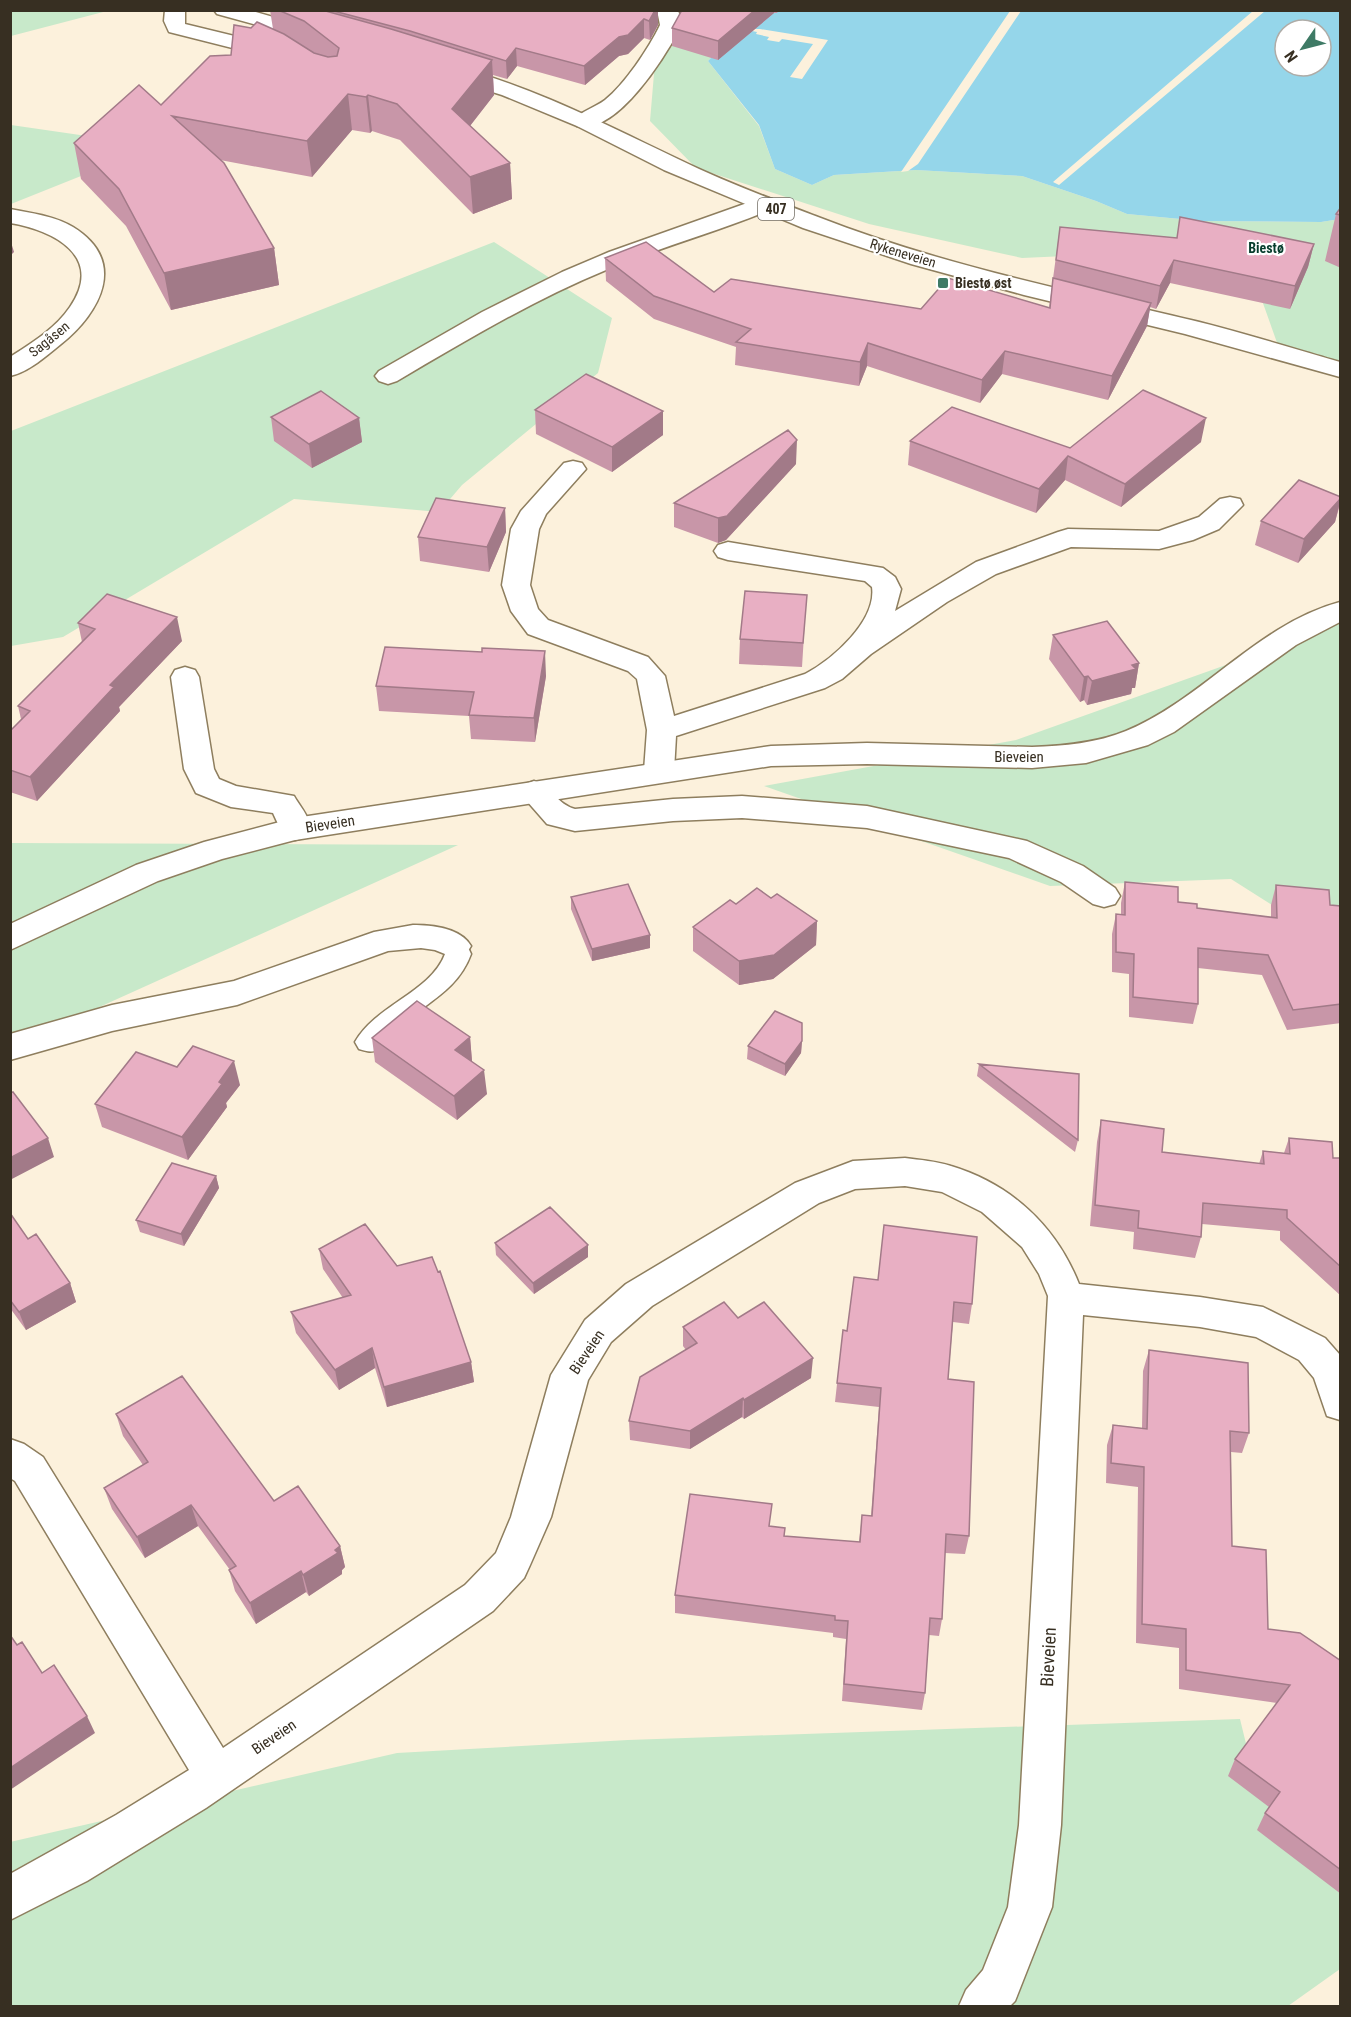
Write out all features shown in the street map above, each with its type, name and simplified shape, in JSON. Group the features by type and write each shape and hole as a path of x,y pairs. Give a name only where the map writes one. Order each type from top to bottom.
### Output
{"street":[{"path":"175,10 174,21 177,28 273,51 290,59"},
{"path":"224,10 339,42"},
{"path":"585,121 613,105 656,54 671,25 668,10"},
{"name":"Rykeneveien","path":"431,66 510,90 585,121 672,165 811,223 920,259 1033,290 1192,328 1341,370"},
{"path":"388,376 482,321 597,265 730,220 764,204"},
{"name":"Sagåsen","path":"10,216 30,219 64,232 86,250 92,261 93,285 89,297 71,322 44,346 10,369"},
{"path":"573,469 534,511 525,529 516,585 525,611 538,627 638,664 651,676 662,730 659,771"},
{"path":"662,730 815,681 832,672 861,647 937,596 986,568 1068,538 1160,540 1183,534 1209,523 1230,505"},
{"path":"728,551 873,574 885,583 888,593 884,606 861,647"},
{"name":"Bieveien","path":"13,934 147,873 215,850 296,829 659,771 771,756 838,752 1012,758 1055,757 1096,750 1134,739 1167,724 1287,636 1341,611"},
{"path":"185,677 199,769 207,786 231,796 283,804 294,821 296,829"},
{"path":"534,792 558,816 575,820 673,810 742,807 867,817 1016,849 1072,874 1104,896"},
{"path":"10,1047 112,1018 237,993 385,940 409,936 437,937 455,946"},
{"name":"Bieveien","path":"10,1898 77,1864 216,1776 479,1598 510,1565 531,1517 570,1375 598,1331 639,1295 807,1193 853,1175 905,1172 948,1179 995,1202 1035,1237 1055,1268 1066,1296 1040,1825 1030,1906 999,1985 982,2007"},
{"path":"1066,1296 1083,1300 1200,1312 1263,1323 1312,1349 1331,1371 1341,1404"},
{"path":"10,1456 30,1469 216,1776"}],"lane":[{"path":"369,1042 390,1019 438,984 451,970 458,954 455,946"}],"green space":[{"path":"11,10 107,10 107,11 11,36"},
{"path":"710,11 755,11 708,61 759,126 775,169 812,185 834,175 916,170 1022,176 1127,214 1202,221 1321,222 1340,219 1340,371 1280,351 1254,278 1197,250 1022,258 869,224 696,168 650,121 655,62"},
{"path":"11,125 156,146 11,204"},
{"path":"494,242 612,318 598,373 462,485 439,512 294,499 63,637 11,646 11,431"},
{"path":"1340,619 1340,948 1231,879 1050,886 764,786 1016,740 1237,661"},
{"path":"11,843 458,845 11,1047"},
{"path":"1240,1719 1258,1793 1340,1831 1340,1969 1288,2006 11,2006 10,1842 397,1753 628,1740"}],"water":[{"path":"755,11 1340,11 1340,219 1321,222 1202,221 1127,214 1022,176 916,170 834,175 812,185 775,169 759,125 708,61"}],"pier":[{"path":"1010,11 1021,11 918,164 908,171 901,172"},
{"path":"1253,11 1265,11 1059,185 1053,182"},
{"path":"754,29 828,40 802,79 790,77 813,44 782,39 779,42 767,40 769,37 756,34 757,32 752,31"}],"building":[{"path":"278,10 322,10 492,60 452,109 510,163 470,177 397,104 368,95 366,97 348,94 307,141 172,116 224,163 274,248 164,273 119,189 74,143 139,85 161,105 210,56 231,55 234,25 251,28 257,22 284,34 314,53 328,57 337,56 339,48 304,21"},
{"path":"330,10 655,10 649,21 644,19 628,35 619,37 584,66 516,48 506,61 410,31"},
{"path":"682,10 755,10 718,41 672,28"},
{"path":"1180,217 1314,244 1295,286 1174,260 1160,286 1056,260 1060,227 1177,238"},
{"path":"646,242 714,292 731,279 921,309 948,278 1050,308 1053,278 1151,303 1112,376 1005,351 982,380 868,343 860,362 736,342 751,329 654,296 605,258"},
{"path":"586,374 663,411 612,447 535,410"},
{"path":"1143,390 1206,418 1125,484 1068,456 1039,489 910,441 952,407 1070,448"},
{"path":"321,391 359,418 309,444 271,417"},
{"path":"788,430 797,440 727,516 718,518 674,503"},
{"path":"1299,480 1341,497 1304,539 1261,521"},
{"path":"436,498 505,508 487,547 418,537"},
{"path":"745,591 807,595 803,643 740,639"},
{"path":"107,594 177,617 110,685 114,687 30,777 10,770 10,731 30,711 18,706 95,629 78,623"},
{"path":"1107,621 1139,663 1132,665 1136,669 1092,681 1088,676 1084,677 1053,635"},
{"path":"385,647 482,652 482,648 545,651 534,718 469,715 474,692 376,686"},
{"path":"1125,882 1178,887 1178,902 1197,904 1197,908 1277,918 1276,885 1329,890 1330,905 1341,906 1341,1004 1293,1010 1268,955 1198,948 1198,1004 1133,997 1134,954 1116,952 1116,914 1125,915"},
{"path":"628,884 650,935 592,949 571,897"},
{"path":"757,888 771,898 777,894 817,921 774,955 739,961 693,927 730,900 736,904"},
{"path":"417,1001 470,1037 455,1050 484,1070 454,1096 372,1038"},
{"path":"775,1011 802,1023 802,1041 785,1064 748,1046"},
{"path":"193,1046 234,1061 219,1082 222,1084 182,1137 95,1104 136,1052 177,1067"},
{"path":"979,1064 1079,1074 1078,1140"},
{"path":"13,1092 48,1138 10,1158 10,1093"},
{"path":"1101,1120 1164,1129 1162,1152 1264,1164 1263,1151 1290,1154 1289,1138 1332,1142 1333,1158 1341,1158 1341,1267 1287,1218 1287,1210 1203,1203 1201,1237 1138,1228 1139,1211 1095,1205"},
{"path":"172,1163 216,1176 181,1234 136,1220"},
{"path":"550,1207 588,1245 533,1283 495,1243"},
{"path":"10,1213 28,1239 36,1234 70,1283 19,1312 10,1300"},
{"path":"365,1224 397,1266 432,1257 438,1272 440,1271 471,1362 384,1387 372,1348 335,1370 291,1312 351,1295 319,1249"},
{"path":"884,1225 977,1237 972,1304 954,1302 948,1379 974,1382 969,1536 946,1534 942,1619 930,1618 925,1693 844,1684 848,1621 835,1620 835,1616 675,1595 690,1494 772,1504 769,1526 785,1528 784,1536 860,1542 862,1515 872,1516 881,1388 837,1383 843,1330 847,1331 854,1277 878,1280"},
{"path":"724,1302 738,1318 764,1302 813,1358 690,1431 629,1421 640,1377 697,1343 683,1327"},
{"path":"1149,1350 1248,1363 1249,1433 1230,1431 1232,1546 1266,1550 1268,1629 1300,1633 1341,1661 1341,1870 1265,1813 1280,1792 1235,1759 1290,1685 1186,1670 1186,1629 1142,1624 1144,1467 1111,1463 1113,1425 1147,1429"},
{"path":"182,1376 274,1501 298,1486 340,1546 335,1550 338,1553 303,1575 301,1571 250,1603 229,1570 236,1566 191,1505 137,1537 104,1488 148,1462 116,1414"},
{"path":"10,1635 17,1645 22,1642 42,1673 54,1665 87,1716 10,1768"}],"place":[{"name":"Biestø øst","path":"943,283"}],"district":[{"name":"Biestø","path":"1266,248"}]}
